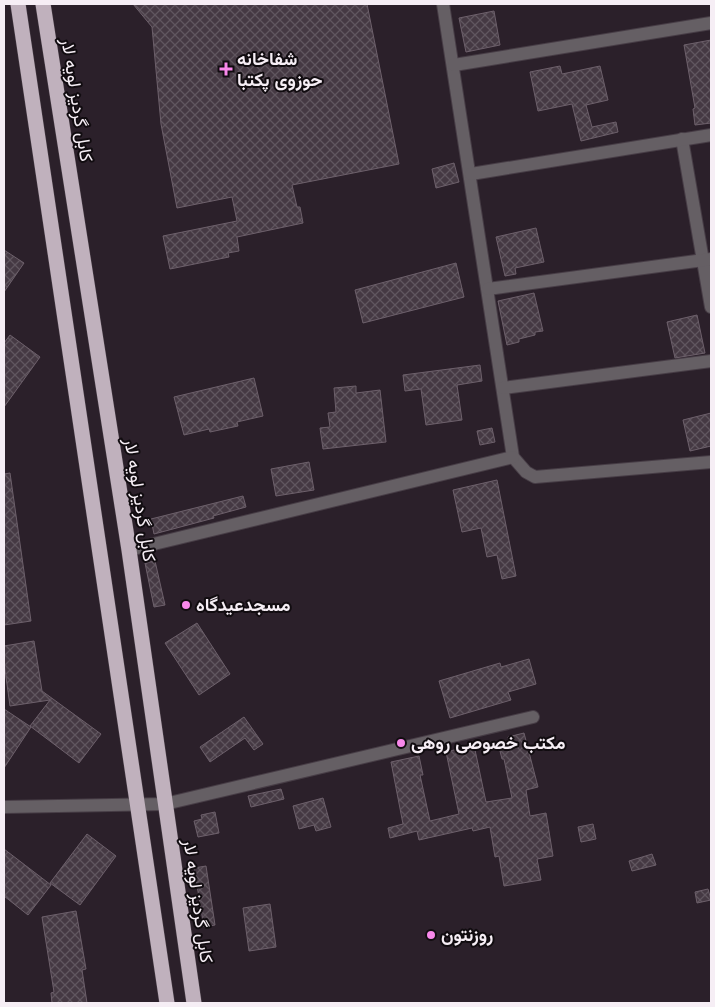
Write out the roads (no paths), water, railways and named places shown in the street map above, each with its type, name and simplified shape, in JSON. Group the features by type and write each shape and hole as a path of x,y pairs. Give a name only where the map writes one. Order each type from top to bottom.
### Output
{"highway":[{"path":"18,4 167,1003"},
{"name":"کابل گردیز لویه لار","path":"43,4 130,550 194,1003"}],"street":[{"path":"443,4 471,174 513,456 526,472 536,477 711,462"},
{"path":"454,66 711,23"},
{"path":"471,174 711,135"},
{"path":"682,139 707,260 711,307"},
{"path":"488,289 707,260"},
{"path":"503,388 711,361"},
{"path":"130,550 513,456"},
{"path":"4,807 165,804 533,717"}],"place":[{"name":"شفاخانه حوزوی پکتبا","path":"226,69"},
{"name":"مسجدعیدگاه","path":"186,605"},
{"name":"مکتب خصوصی روهی","path":"401,743"},
{"name":"روزنتون","path":"431,935"}]}
